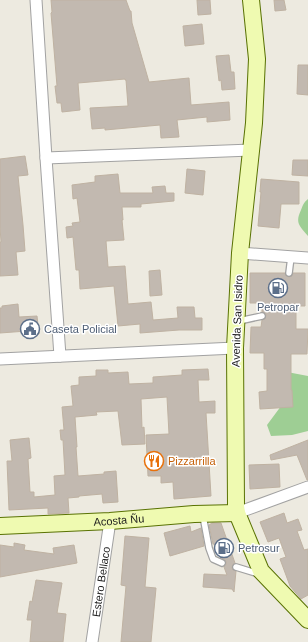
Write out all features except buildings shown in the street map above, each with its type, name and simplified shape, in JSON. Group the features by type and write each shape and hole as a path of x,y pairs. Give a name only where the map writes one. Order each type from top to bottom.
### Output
{"main road":[{"name":"Avenida San Isidro","path":"251,0 257,59 254,123 240,253 236,321 236,506 237,513 261,570 308,620"},
{"name":"Acosta Ñu","path":"0,526 110,522 202,514 237,513"}],"street":[{"path":"36,0 60,356"},
{"path":"46,158 251,150"},
{"path":"240,253 308,258"},
{"path":"0,358 235,348"},
{"path":"237,513 308,487"},
{"name":"Estero Bellaco","path":"92,642 110,522"}],"lane":[{"path":"289,273 291,256"},
{"path":"236,321 262,316"},
{"path":"202,514 209,548 213,559 222,563"},
{"path":"236,567 267,577"}],"green space":[{"path":"308,199 308,236 300,226 298,218 302,207"},
{"path":"287,372 308,376 308,431 292,435 271,436 267,425 287,398"}],"place":[{"name":"Petropar","path":"278,288"},
{"name":"Caseta Policial","path":"30,329"},
{"name":"Pizzarrilla","path":"154,461"},
{"name":"Petrosur","path":"224,548"}]}
